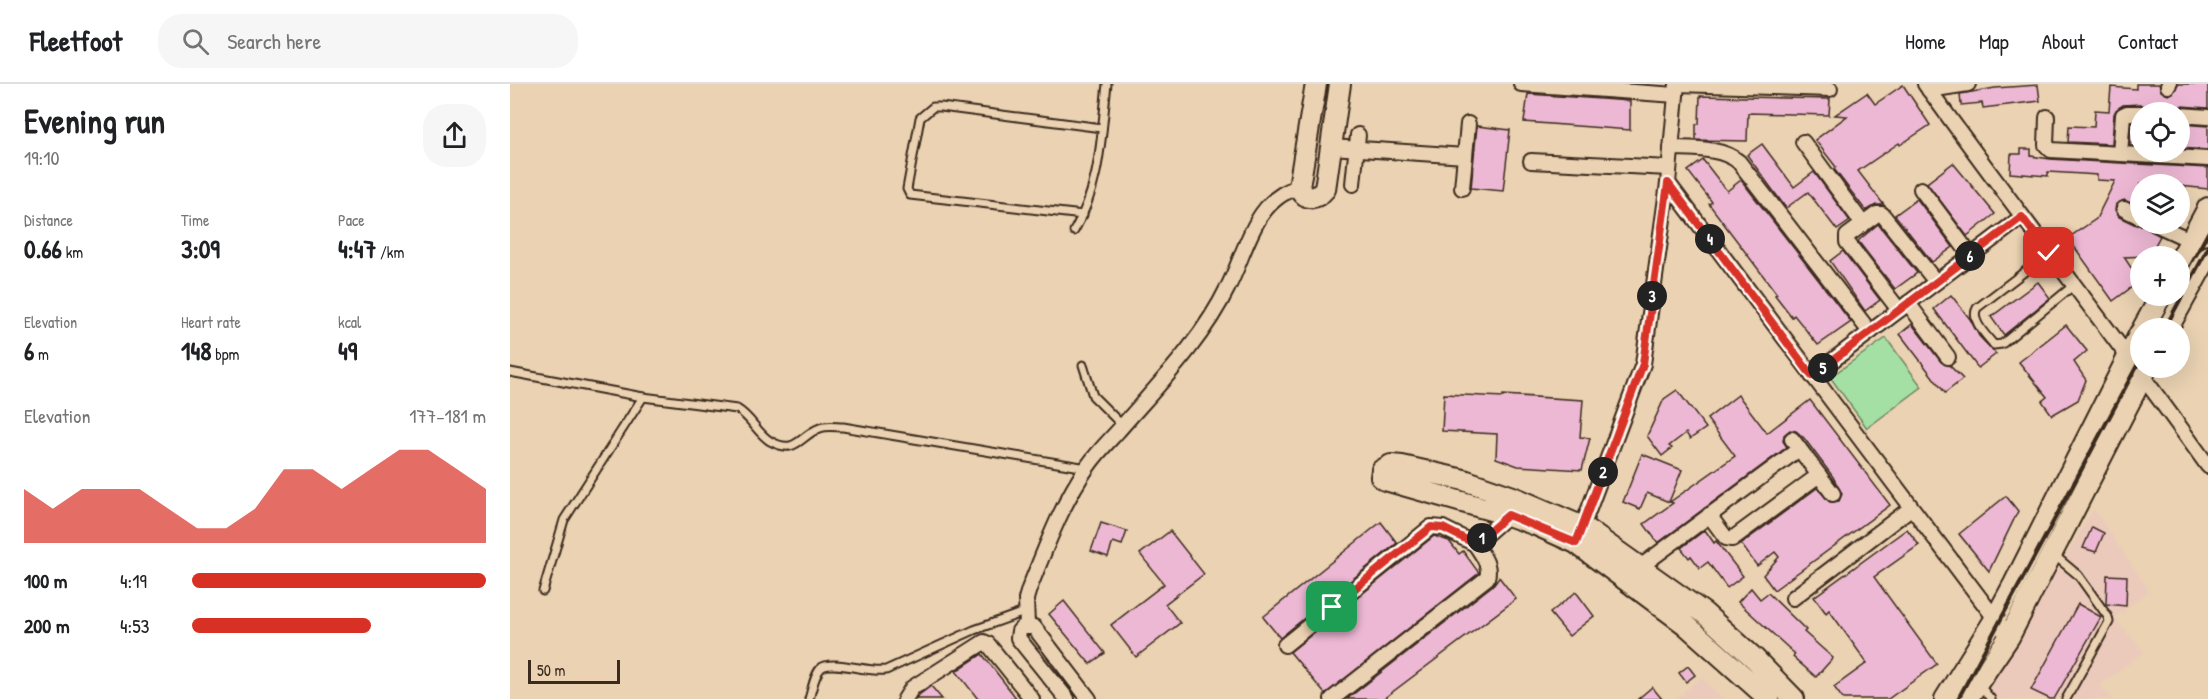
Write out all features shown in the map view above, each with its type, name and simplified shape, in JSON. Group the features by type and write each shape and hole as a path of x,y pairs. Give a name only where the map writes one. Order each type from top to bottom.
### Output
{"street":[{"path":"1316,84 1299,187 1303,194 1312,198 1317,197 1325,189 1340,84"},
{"path":"1521,84 1830,89"},
{"path":"1927,87 1963,84"},
{"path":"1927,87 2128,356"},
{"path":"1579,535 1643,364 1668,183 1677,88"},
{"path":"2120,154 2123,115 2130,113"},
{"path":"2190,116 2208,117"},
{"path":"2047,117 2046,145 2049,149 2208,159"},
{"path":"1462,188 1468,124"},
{"path":"1331,147 1357,142 1465,156"},
{"path":"1353,184 1357,142"},
{"path":"1803,142 1863,224"},
{"path":"1671,148 1722,153 1739,162 1870,332"},
{"path":"1532,160 1669,168"},
{"path":"1668,183 2008,637"},
{"path":"1027,626 1026,599 1029,589 1053,527 1087,468 1186,352 1224,294 1253,228 1263,212 1285,191 1299,187"},
{"path":"1921,189 1971,256"},
{"path":"2187,246 2208,208"},
{"path":"2124,209 2130,212"},
{"path":"1936,282 1885,215 1876,214 1847,236 1846,240 1948,357"},
{"path":"1812,376 2022,217"},
{"path":"2177,234 2190,240"},
{"path":"2174,318 2208,256"},
{"path":"1945,699 1995,619 2130,352"},
{"path":"1972,692 2008,637 2141,378"},
{"path":"2150,378 2208,466"},
{"path":"1640,567 1709,515 1795,444 1833,494"},
{"path":"1510,506 1385,480 1380,474 1386,467 1402,466 1464,480 1510,506 1579,535 1640,567 1704,614 1755,659 1794,699"},
{"path":"1709,515 1726,538 1730,539 1819,476"},
{"path":"1475,544 1510,506"},
{"path":"1793,598 1911,508"},
{"path":"1285,645 1431,527 1443,528 1475,544 1489,571 1486,578 1332,699"},
{"path":"1579,535 1691,629 1769,699"},
{"path":"1691,629 1704,614"},
{"path":"1067,699 1018,638 1019,631 1027,626 1034,627 1089,699"},
{"path":"905,699 912,688 984,642 1028,694 1045,671"}],"lane":[{"path":"1074,231 1083,215 1096,178 1107,84"},
{"path":"1083,215 910,195 907,189 920,118 933,107 941,107 1102,128"},
{"path":"2049,253 1977,308 1974,312 1975,317 1983,332 1994,345 2002,344 2074,285"},
{"path":"1083,365 1093,396 1123,426"},
{"path":"510,372 643,397 737,409 768,440 785,446 796,445 819,428 843,428 1087,468"},
{"path":"543,591 564,520 643,397"},
{"path":"2052,553 2078,575 2109,621 2066,699"},
{"path":"809,699 819,670 825,666 832,665 873,672 886,670 974,630 1027,611"},
{"path":"1972,692 1991,699"}],"shaded area":[{"path":"2094,509 2149,591 2114,618 2144,652 2100,685 2111,699 1978,699"},
{"path":"1701,677 1722,699 1676,699"}],"green space":[{"path":"1886,338 1922,387 1867,428 1830,377"}],"building":[{"path":"2136,84 2159,84 2161,91 2168,95 2173,93 2178,84 2208,84 2208,108 2190,107 2190,102 2130,102 2130,105 2123,105 2114,114 2112,144 2068,142 2069,126 2094,127 2095,110 2109,111 2111,87 2136,89"},
{"path":"1903,85 1930,125 1858,171 1884,205 1876,205 1866,211 1815,140 1847,116 1835,115 1867,93 1875,104"},
{"path":"2038,85 2040,101 1983,108 1982,103 1961,105 1960,94 1995,88"},
{"path":"1528,94 1630,101 1630,130 1524,122"},
{"path":"1700,96 1830,99 1829,115 1748,113 1747,141 1696,140"},
{"path":"2190,125 2208,126 2208,150 2190,149"},
{"path":"1477,126 1510,130 1503,191 1471,188"},
{"path":"1762,144 1794,187 1814,172 1850,221 1837,230 1808,192 1786,208 1747,155"},
{"path":"2021,149 2031,149 2031,156 2050,159 2208,168 2208,189 2190,187 2190,174 2130,174 2130,203 2124,200 2116,204 2115,210 2119,217 2130,222 2130,234 2160,236 2154,246 2130,246 2130,257 2124,257 2130,266 2130,288 2113,301 2068,238 2096,219 2115,181 2097,180 2097,175 2048,172 2048,176 2010,173 2011,154 2021,154"},
{"path":"1703,160 1727,191 1741,180 1851,322 1818,345 1794,315 1792,317 1709,204 1712,202 1688,171"},
{"path":"1953,163 1995,214 1967,236 1927,183"},
{"path":"1917,199 1953,247 1932,262 1895,215"},
{"path":"1878,224 1917,273 1895,289 1858,241"},
{"path":"1843,251 1880,300 1865,311 1830,261"},
{"path":"2038,282 2050,298 2004,335 1991,317"},
{"path":"1951,295 1970,319 1979,336 1996,354 1978,368 1934,309"},
{"path":"1912,324 1941,362 1950,366 1963,379 1945,393 1900,334"},
{"path":"2066,325 2087,351 2074,362 2086,380 2078,400 2052,415 2042,401 2047,397 2019,362"},
{"path":"1677,390 1706,428 1690,439 1686,433 1669,446 1672,448 1662,456 1647,436 1664,399"},
{"path":"1444,394 1583,400 1580,437 1590,438 1582,470 1518,466 1496,458 1497,434 1442,431"},
{"path":"1738,395 1767,433 1810,400 1890,505 1774,590 1763,575 1779,557 1775,552 1757,566 1741,544 1817,488 1830,502 1839,501 1842,494 1833,477 1804,438 1796,431 1790,430 1784,435 1783,441 1787,447 1658,543 1644,524 1673,503 1670,502 1735,456 1707,419"},
{"path":"1642,454 1682,470 1669,502 1647,493 1640,509 1623,502"},
{"path":"2006,496 2018,511 1989,571 1959,534"},
{"path":"1381,522 1397,543 1280,638 1263,617"},
{"path":"1101,523 1127,531 1122,545 1113,542 1108,557 1091,551"},
{"path":"2092,527 2104,533 2096,552 2083,548"},
{"path":"1907,529 1919,545 1874,577 1937,664 1888,699 1843,699 1834,687 1867,663 1829,610 1826,613 1814,597"},
{"path":"1705,530 1743,576 1727,588 1708,562 1700,568 1681,548"},
{"path":"1170,531 1204,574 1165,604 1180,623 1136,657 1111,625 1164,584 1140,554"},
{"path":"1434,536 1449,541 1459,554 1463,551 1479,573 1325,694 1290,652"},
{"path":"2107,575 2127,576 2126,606 2106,604"},
{"path":"1499,577 1516,599 1383,699 1347,699 1493,585"},
{"path":"1751,588 1760,599 1768,593 1806,630 1804,632 1833,658 1816,677 1793,657 1795,654 1738,602"},
{"path":"1576,592 1594,616 1569,636 1550,613"},
{"path":"1064,601 1105,653 1090,664 1049,614"},
{"path":"2078,604 2101,617 2054,699 2050,699 2031,690"},
{"path":"982,654 1017,699 978,699 956,671"},
{"path":"1688,666 1695,675 1686,682 1679,673"},
{"path":"931,686 942,699 916,699 919,695"},
{"path":"1652,687 1662,699 1638,699"}],"railway":[{"path":"2196,255 2208,233"},
{"path":"2170,318 2208,248"},
{"path":"1958,699 2130,378"}],"route":[{"path":"1332,607 1431,527 1443,528 1475,544 1508,515 1576,543 1643,364 1668,183 1812,376 2022,217 2049,253"}]}
